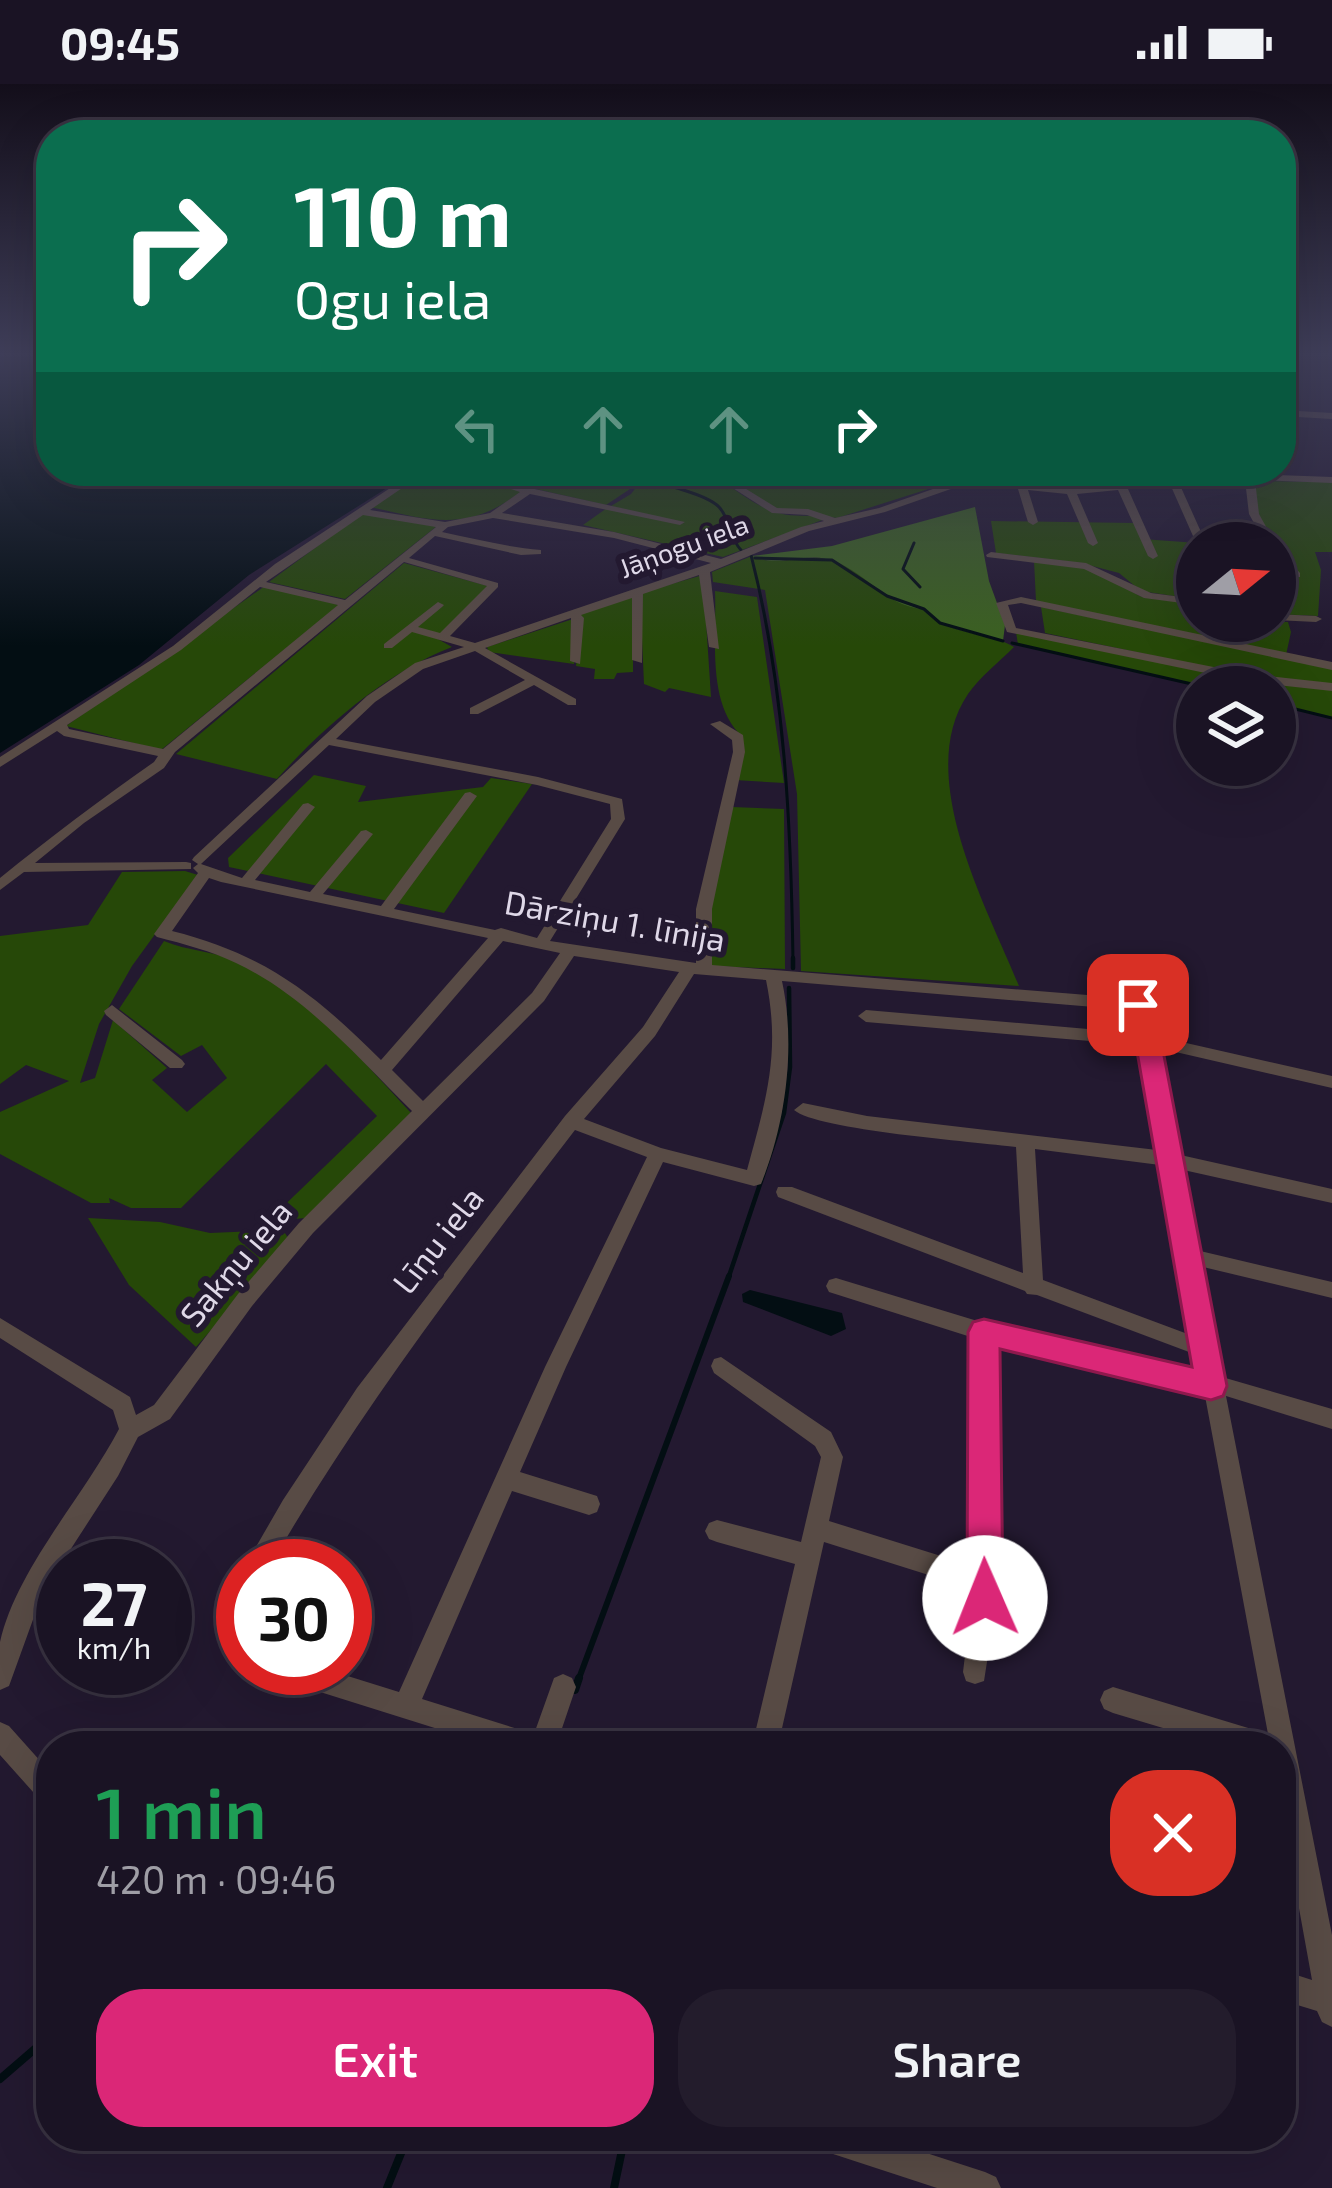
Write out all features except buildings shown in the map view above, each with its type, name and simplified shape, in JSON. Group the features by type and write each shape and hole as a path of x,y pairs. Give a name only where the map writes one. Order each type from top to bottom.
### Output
{"street":[{"name":"Jāņogu iela","path":"1296,479 1332,480"},
{"path":"0,763 178,648 291,557 401,486"},
{"path":"514,486 680,522"},
{"path":"736,486 775,511 808,512 833,521"},
{"name":"Jāņogu iela","path":"381,1072 315,1003 270,973 234,954 162,934 198,866 396,680 432,661 936,486"},
{"name":"Jāņogu iela","path":"1014,486 1071,492 1130,486"},
{"path":"1175,486 1192,522"},
{"path":"1251,486 1259,522"},
{"path":"1122,487 1153,556"},
{"path":"1023,488 1034,521"},
{"path":"0,885 148,773 439,529 494,515 528,490"},
{"path":"1071,492 1094,544"},
{"path":"575,527 604,506"},
{"path":"364,512 521,552 537,551"},
{"path":"494,515 575,527 723,563"},
{"path":"991,555 1086,566 1148,596 1176,597"},
{"path":"403,559 494,585 443,637"},
{"path":"704,570 715,646"},
{"path":"262,584 348,604"},
{"path":"637,591 638,660"},
{"path":"1332,666 1004,599 1011,630 1249,678 1332,687"},
{"path":"388,646 438,605"},
{"path":"573,614 578,617 576,661"},
{"path":"1296,620 1316,619"},
{"path":"1288,657 1298,640 1296,627"},
{"path":"410,628 476,647 572,702"},
{"path":"474,711 535,680"},
{"path":"696,969 704,908 739,752 738,738 716,724"},
{"path":"61,726 64,732 166,754"},
{"path":"327,741 538,781 616,802 618,819 542,942"},
{"path":"386,911 470,796"},
{"path":"245,883 308,807"},
{"path":"314,896 366,834"},
{"path":"0,869 198,866"},
{"name":"Dārziņu 1. līnija","path":"198,866 245,883 570,950 696,969 1129,1001 1138,1005 1148,1040"},
{"path":"422,1111 381,1072 501,933"},
{"name":"Sakņu iela","path":"4,1665 34,1585 130,1430 162,1412 245,1300 306,1228 538,997 570,950"},
{"name":"Līņu iela","path":"272,1539 373,1378 571,1121 696,969"},
{"path":"571,1121 658,1154 754,1179 778,1084 781,1014 773,975"},
{"path":"112,1011 176,1064"},
{"path":"866,1016 1148,1040 1332,1082"},
{"path":"1148,1040 1275,1731"},
{"path":"803,1110 867,1123 1170,1161 1332,1196"},
{"path":"1024,1140 1034,1288"},
{"path":"407,1703 658,1154"},
{"path":"784,1192 1204,1348"},
{"path":"1185,1255 1332,1290"},
{"path":"836,1286 984,1332 1228,1387 1332,1419"},
{"path":"0,1327 122,1404 130,1430"},
{"path":"975,1672 984,1581 984,1332"},
{"path":"721,1366 823,1439 832,1457 768,1731"},
{"path":"507,1479 589,1504"},
{"path":"815,1528 984,1581"},
{"path":"717,1531 808,1556"},
{"path":"548,1731 563,1687"},
{"path":"372,1693 489,1731"},
{"path":"1113,1700 1217,1731"},
{"path":"0,1735 36,1776"},
{"path":"1296,1837 1331,2007"},
{"path":"1296,1992 1331,2007"},
{"path":"873,2151 985,2188"}],"green space":[{"path":"1332,482 1332,552 1315,552 1321,570 1318,616 1296,615 1296,522 1262,522 1253,486"},
{"path":"404,486 505,486 522,491 484,513 449,520 370,507"},
{"path":"542,486 633,487 606,505 536,489"},
{"path":"637,486 729,486 779,513 825,519 723,557 583,525 607,508 686,524 611,506"},
{"path":"739,486 938,486 837,518 778,511"},
{"path":"975,507 989,581 1005,625 1003,641 940,622 839,563 752,556 832,546"},
{"path":"361,514 437,526 345,599 269,582"},
{"path":"991,521 1134,523 1143,539 1176,541 1176,596 1141,591 1119,573 1081,563 996,553"},
{"path":"752,556 839,563 943,624 1014,647 968,694 953,727 948,763 961,841 1019,986 801,971 797,794 765,590 713,582 712,572"},
{"path":"1034,561 1088,569 1142,597 1176,601 1176,631 1036,601"},
{"path":"404,563 488,586 436,638 452,647 404,671 357,703 277,779 176,754"},
{"path":"703,575 711,697 669,688 665,692 644,684 640,593"},
{"path":"265,586 339,605 161,750 66,726"},
{"path":"715,591 757,597 784,783 735,780 743,737 731,723 718,689"},
{"path":"633,596 633,672 594,679 595,669 576,666 581,614"},
{"path":"1041,607 1176,635 1176,642 1208,642 1332,668 1332,685 1296,681 1296,666 1204,666 1045,633"},
{"path":"576,618 574,664 489,652 487,647"},
{"path":"1016,632 1187,666 1176,666 1176,680 1018,645"},
{"path":"1226,642 1289,642 1286,655"},
{"path":"1296,683 1332,689 1332,718 1296,709"},
{"path":"314,775 366,786 358,802 483,787 491,778 532,784 444,913 229,867 228,858"},
{"path":"732,807 784,809 785,969 712,966 709,909"},
{"path":"122,872 198,875 132,966 99,1024 80,1083 95,1078 113,1020 167,1068 152,1080 187,1112 227,1078 202,1045 181,1056 119,1009 164,941 228,958 262,975 331,1029 411,1113 306,1218 268,1221 377,1116 326,1064 181,1208 131,1208 109,1198 110,1203 91,1203 0,1154 0,1112 69,1081 26,1065 0,1084 0,936 88,925"},
{"path":"88,1218 160,1222 210,1233 283,1230 290,1241 196,1347 129,1285"}],"shaded area":[{"path":"0,449 36,449 36,486 390,486 249,575 139,665 0,753"},
{"path":"750,1290 842,1313 846,1329 831,1336 743,1302 742,1294"}],"waterway":[{"path":"667,486 719,507 741,550"},
{"path":"914,543 903,569 920,587"},
{"path":"751,555 772,655 784,756 793,961"},
{"path":"755,558 832,560 887,596 924,609 940,623 1003,641"},
{"path":"1012,643 1176,680"},
{"path":"1296,709 1332,718"},
{"path":"793,961 793,968"},
{"path":"728,1279 784,1113 790,1067 789,988"},
{"path":"578,1681 729,1276"},
{"path":"575,1690 578,1681"},
{"path":"0,2079 36,2048"},
{"path":"387,2188 402,2151"},
{"path":"614,2188 622,2151"}],"route":[{"path":"985,1598 984,1332 1211,1386 1138,1005"}]}
